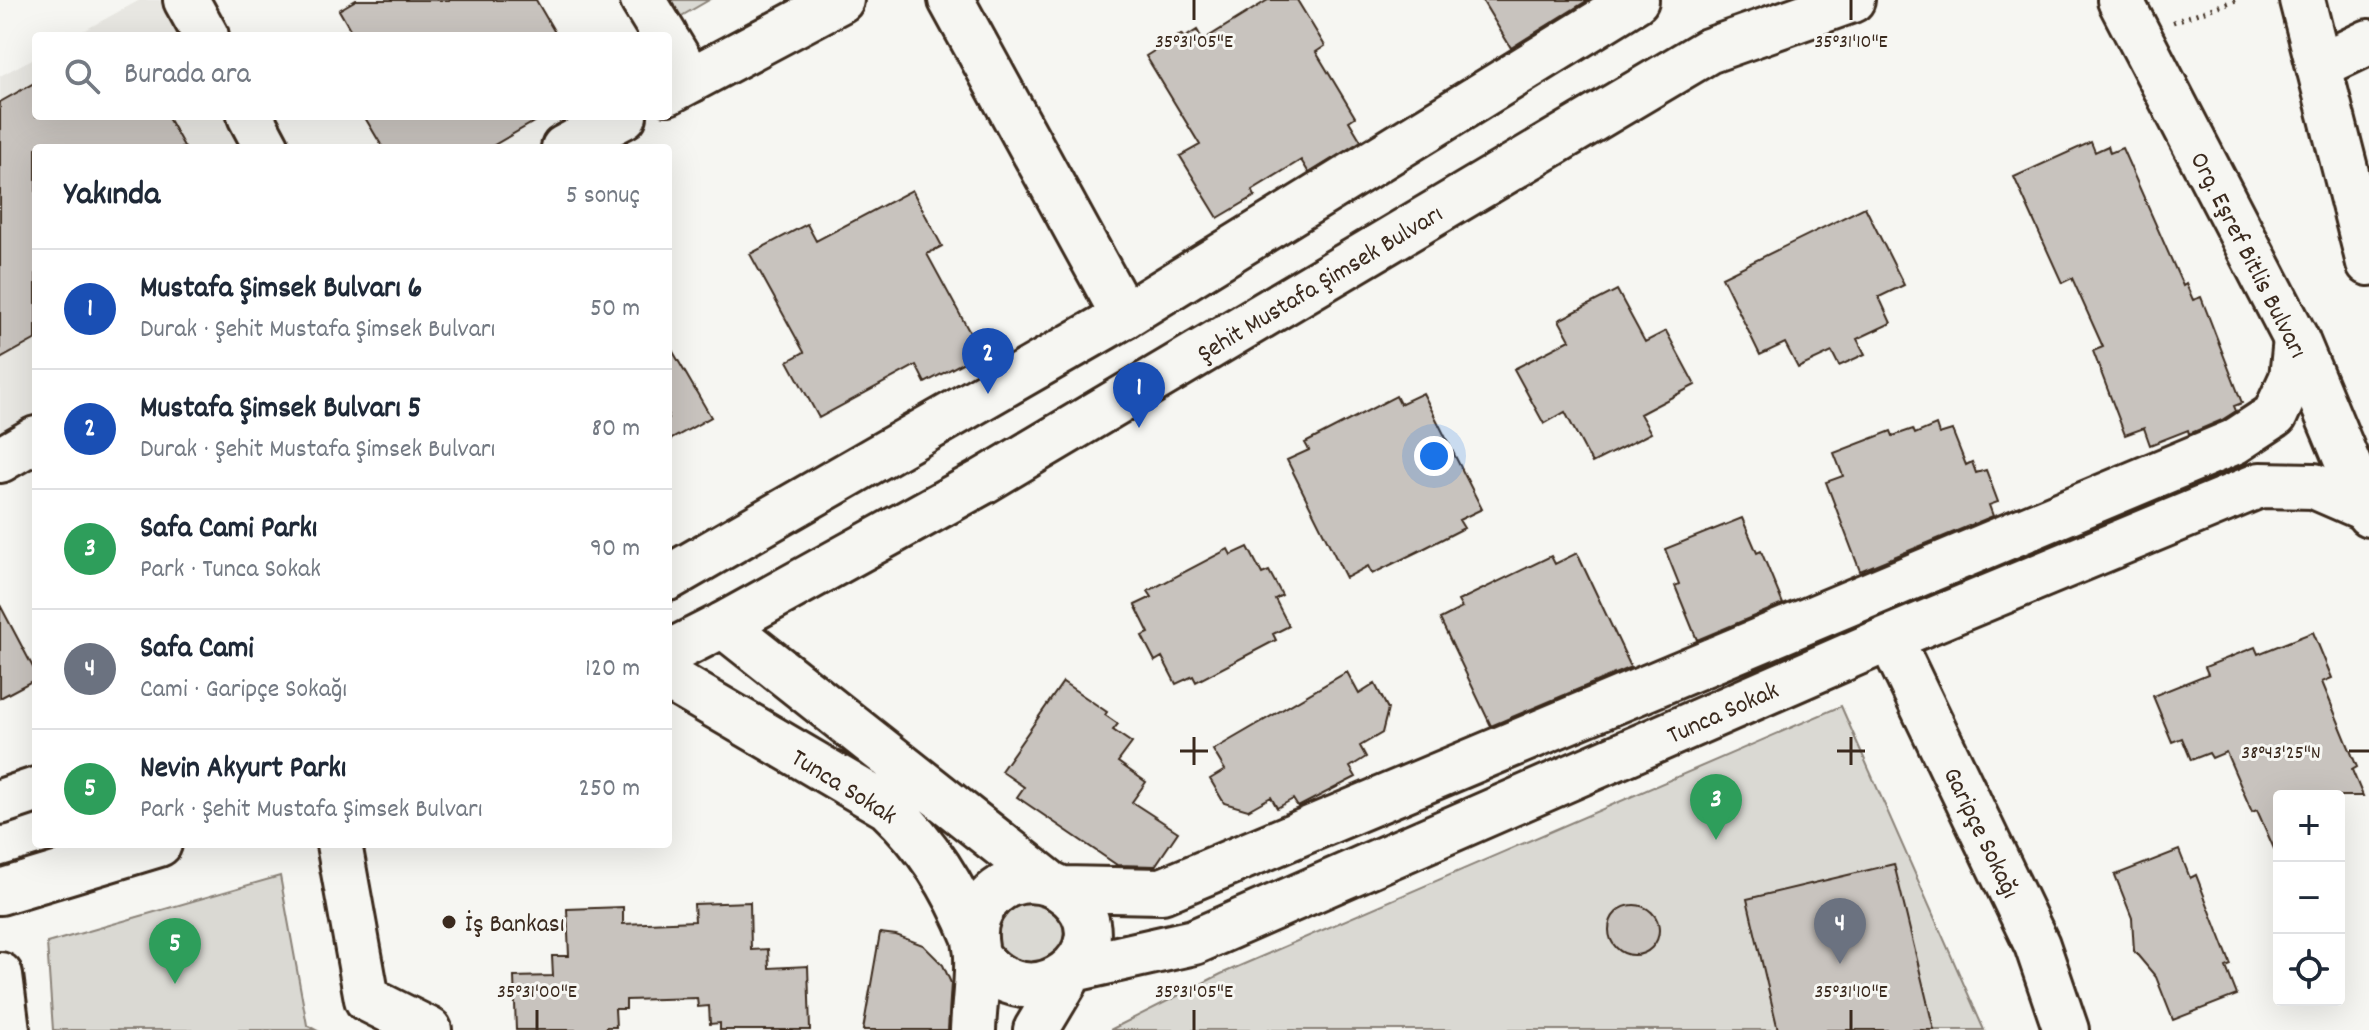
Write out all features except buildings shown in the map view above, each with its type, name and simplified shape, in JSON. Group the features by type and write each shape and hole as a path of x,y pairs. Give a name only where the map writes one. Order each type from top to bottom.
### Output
{"street":[{"path":"186,0 204,32"},
{"path":"643,0 663,32"},
{"path":"672,58 679,86 841,0"},
{"path":"951,0 1124,316"},
{"path":"672,576 1124,316 1636,0"},
{"name":"Şehit Mustafa Şimsek Bulvarı","path":"672,651 982,482 1708,51 1852,0"},
{"name":"Org. Eşref Bitlis Bulvarı","path":"2120,0 2296,339 2368,512"},
{"path":"2302,0 2369,263"},
{"path":"2319,66 2369,42"},
{"path":"252,120 265,144"},
{"path":"572,144 616,120"},
{"name":"Tunca Sokak","path":"723,625 1055,885 1162,891 2234,442 2275,415 2292,378 2296,339"},
{"path":"0,460 32,441"},
{"name":"Tunca Sokak","path":"1072,974 1194,942 1890,638 2260,485 2314,486 2368,512"},
{"name":"Garipçe Sokağı","path":"1890,638 2037,945 2066,1030"},
{"name":"Tunca Sokak","path":"672,680 888,807 908,826 942,869 960,902 976,946"},
{"path":"0,802 32,791"},
{"path":"0,892 146,848"},
{"path":"340,848 367,999 429,1030"},
{"path":"973,1030 976,920 984,904 996,891 1020,881 1055,885 1076,901 1088,934 1085,951 1036,1030"},
{"path":"976,946 986,970 999,982 1015,990 1033,992 1050,989 1072,974"},
{"path":"0,975 7,1030"}],"shaded area":[{"path":"140,0 160,0 177,32 81,32"},
{"path":"667,0 709,0 678,18"},
{"path":"32,59 32,120 225,120 239,144 32,144 32,436 0,453 0,76"},
{"path":"1841,706 1984,1030 1110,1030 1221,974"},
{"path":"280,876 307,1025 316,1030 53,1030 47,943"},
{"path":"1030,901 1042,903 1057,912 1064,935 1060,955 1021,969 998,947 996,931 1009,911"}],"place":[{"name":"Mustafa Şimsek Bulvarı 5","path":"988,394"},
{"name":"Mustafa Şimsek Bulvarı 6","path":"1139,428"},
{"name":"Safa Cami Parkı","path":"1716,840"},
{"name":"İş Bankası","path":"449,922"},
{"name":"Safa Cami","path":"1840,964"},
{"name":"Nevin Akyurt Parkı","path":"175,984"}]}
